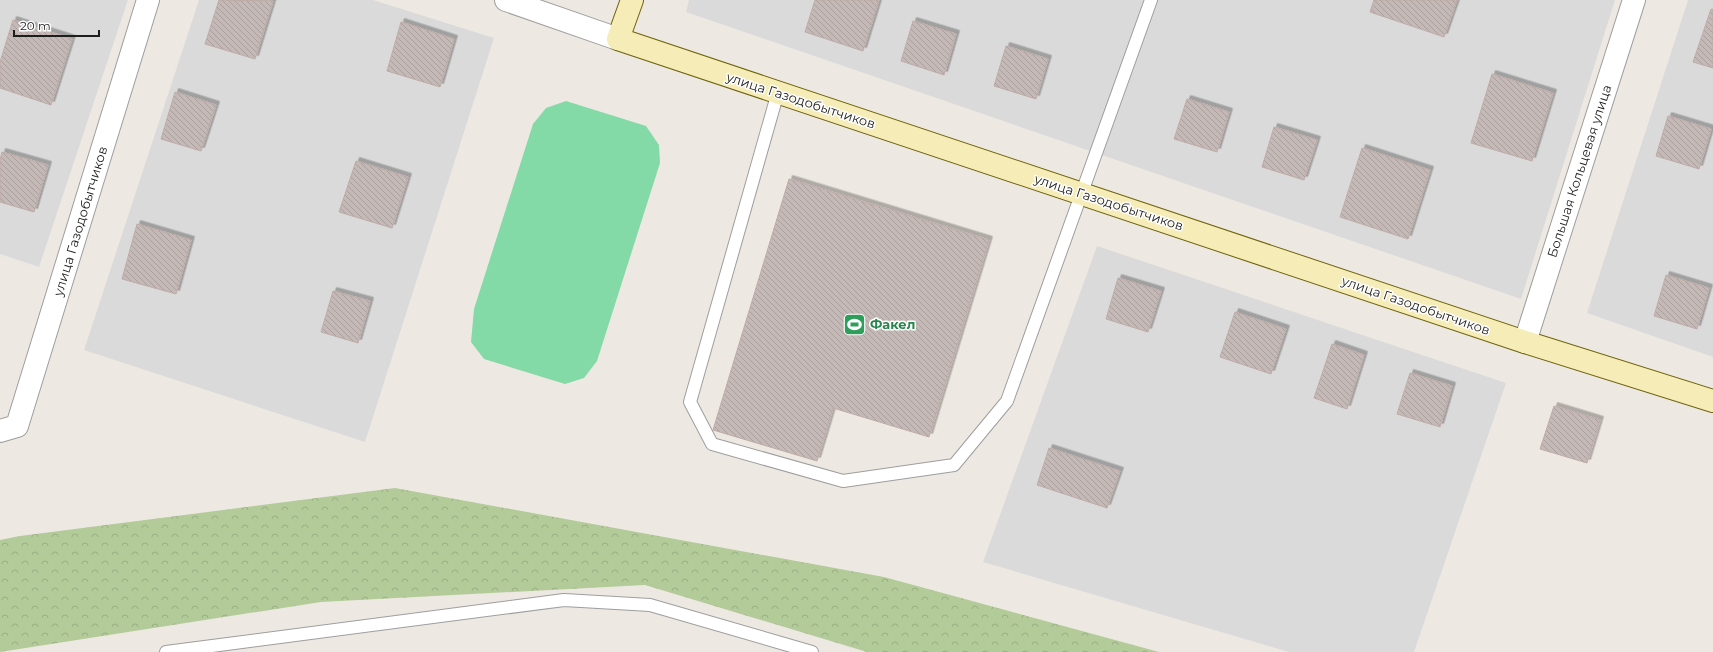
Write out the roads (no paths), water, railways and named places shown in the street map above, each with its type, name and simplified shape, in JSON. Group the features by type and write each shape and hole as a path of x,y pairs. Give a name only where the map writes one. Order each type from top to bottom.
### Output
{"street":[{"name":"улица Газодобытчиков","path":"0,431 17,426 148,0"},
{"name":"улица Газодобытчиков","path":"506,0 618,39 1525,342 1713,401"},
{"path":"618,39 632,0"},
{"name":"Большая Кольцевая улица","path":"1525,342 1634,0"}],"lane":[{"path":"778,92 690,402 712,444 843,481 954,465 1007,401 1151,0"},
{"path":"166,652 564,600 650,605 812,652"}],"place":[{"name":"Факел","path":"855,324"}]}
